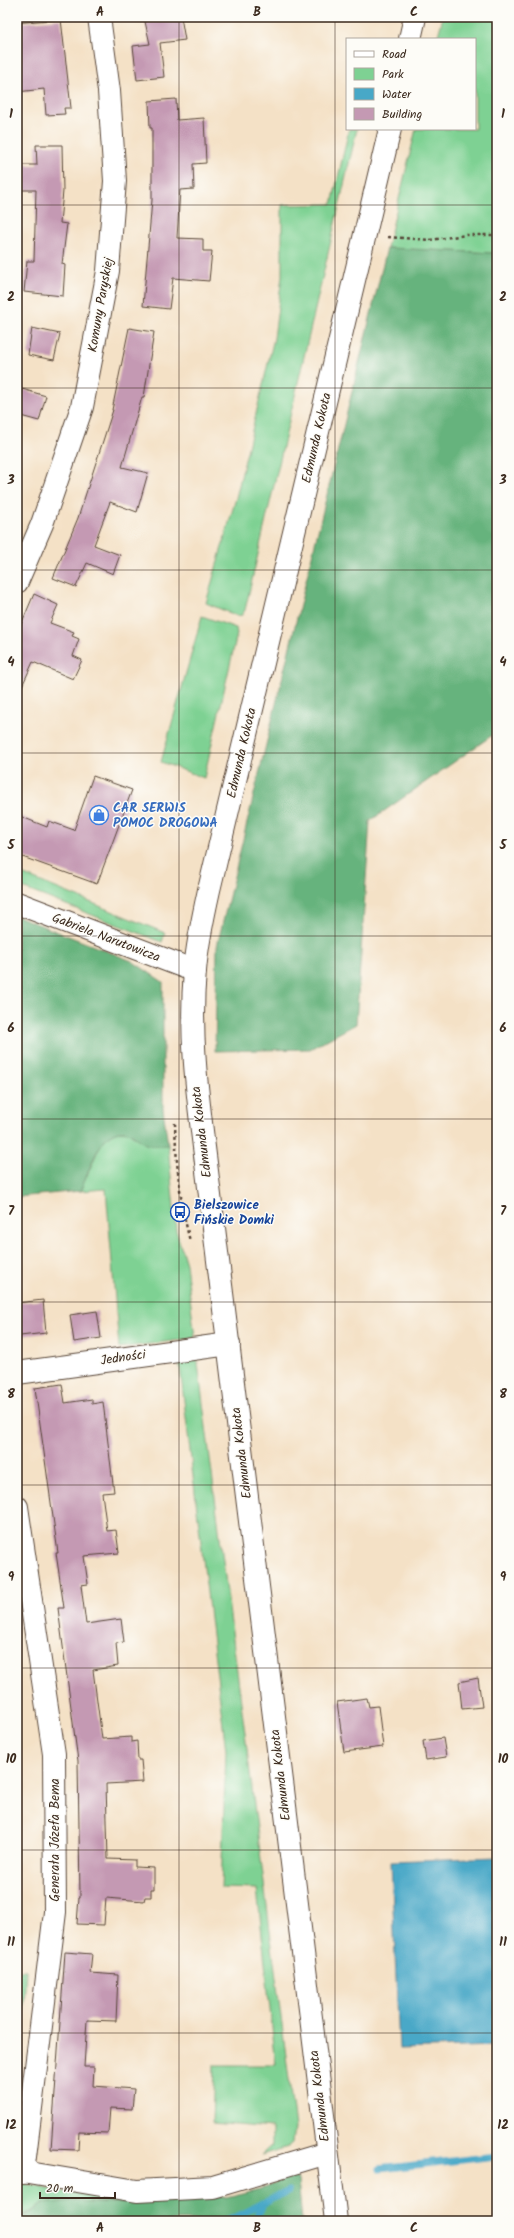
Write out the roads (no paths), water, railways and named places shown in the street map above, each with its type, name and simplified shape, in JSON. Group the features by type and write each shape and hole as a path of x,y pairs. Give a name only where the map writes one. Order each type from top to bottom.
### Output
{"street":[{"name":"Komuny Paryskiej","path":"17,582 42,524 82,407 108,271 116,181 109,91 99,17"},
{"path":"410,38 415,17"},
{"name":"Edmunda Kokota","path":"336,2221 196,1073 193,1023 194,971 209,890 390,130"},
{"name":"Gabriela Narutowicza","path":"17,903 194,971"},
{"name":"Jedności","path":"17,1373 228,1344"},
{"name":"Generała Józefa Bema","path":"17,1507 54,1754 56,1912 20,2172"},
{"path":"20,2172 137,2191 213,2188 327,2153"}],"water":[{"path":"497,1857 497,2046 399,2049 391,1861"}],"waterway":[{"path":"379,2169 497,2156"},
{"path":"227,2221 288,2191"},
{"path":"255,2221 263,2203"}],"place":[{"name":"CAR SERWIS POMOC DROGOWA","path":"99,815"},
{"name":"Bielszowice Fińskie Domki","path":"180,1212"}]}
